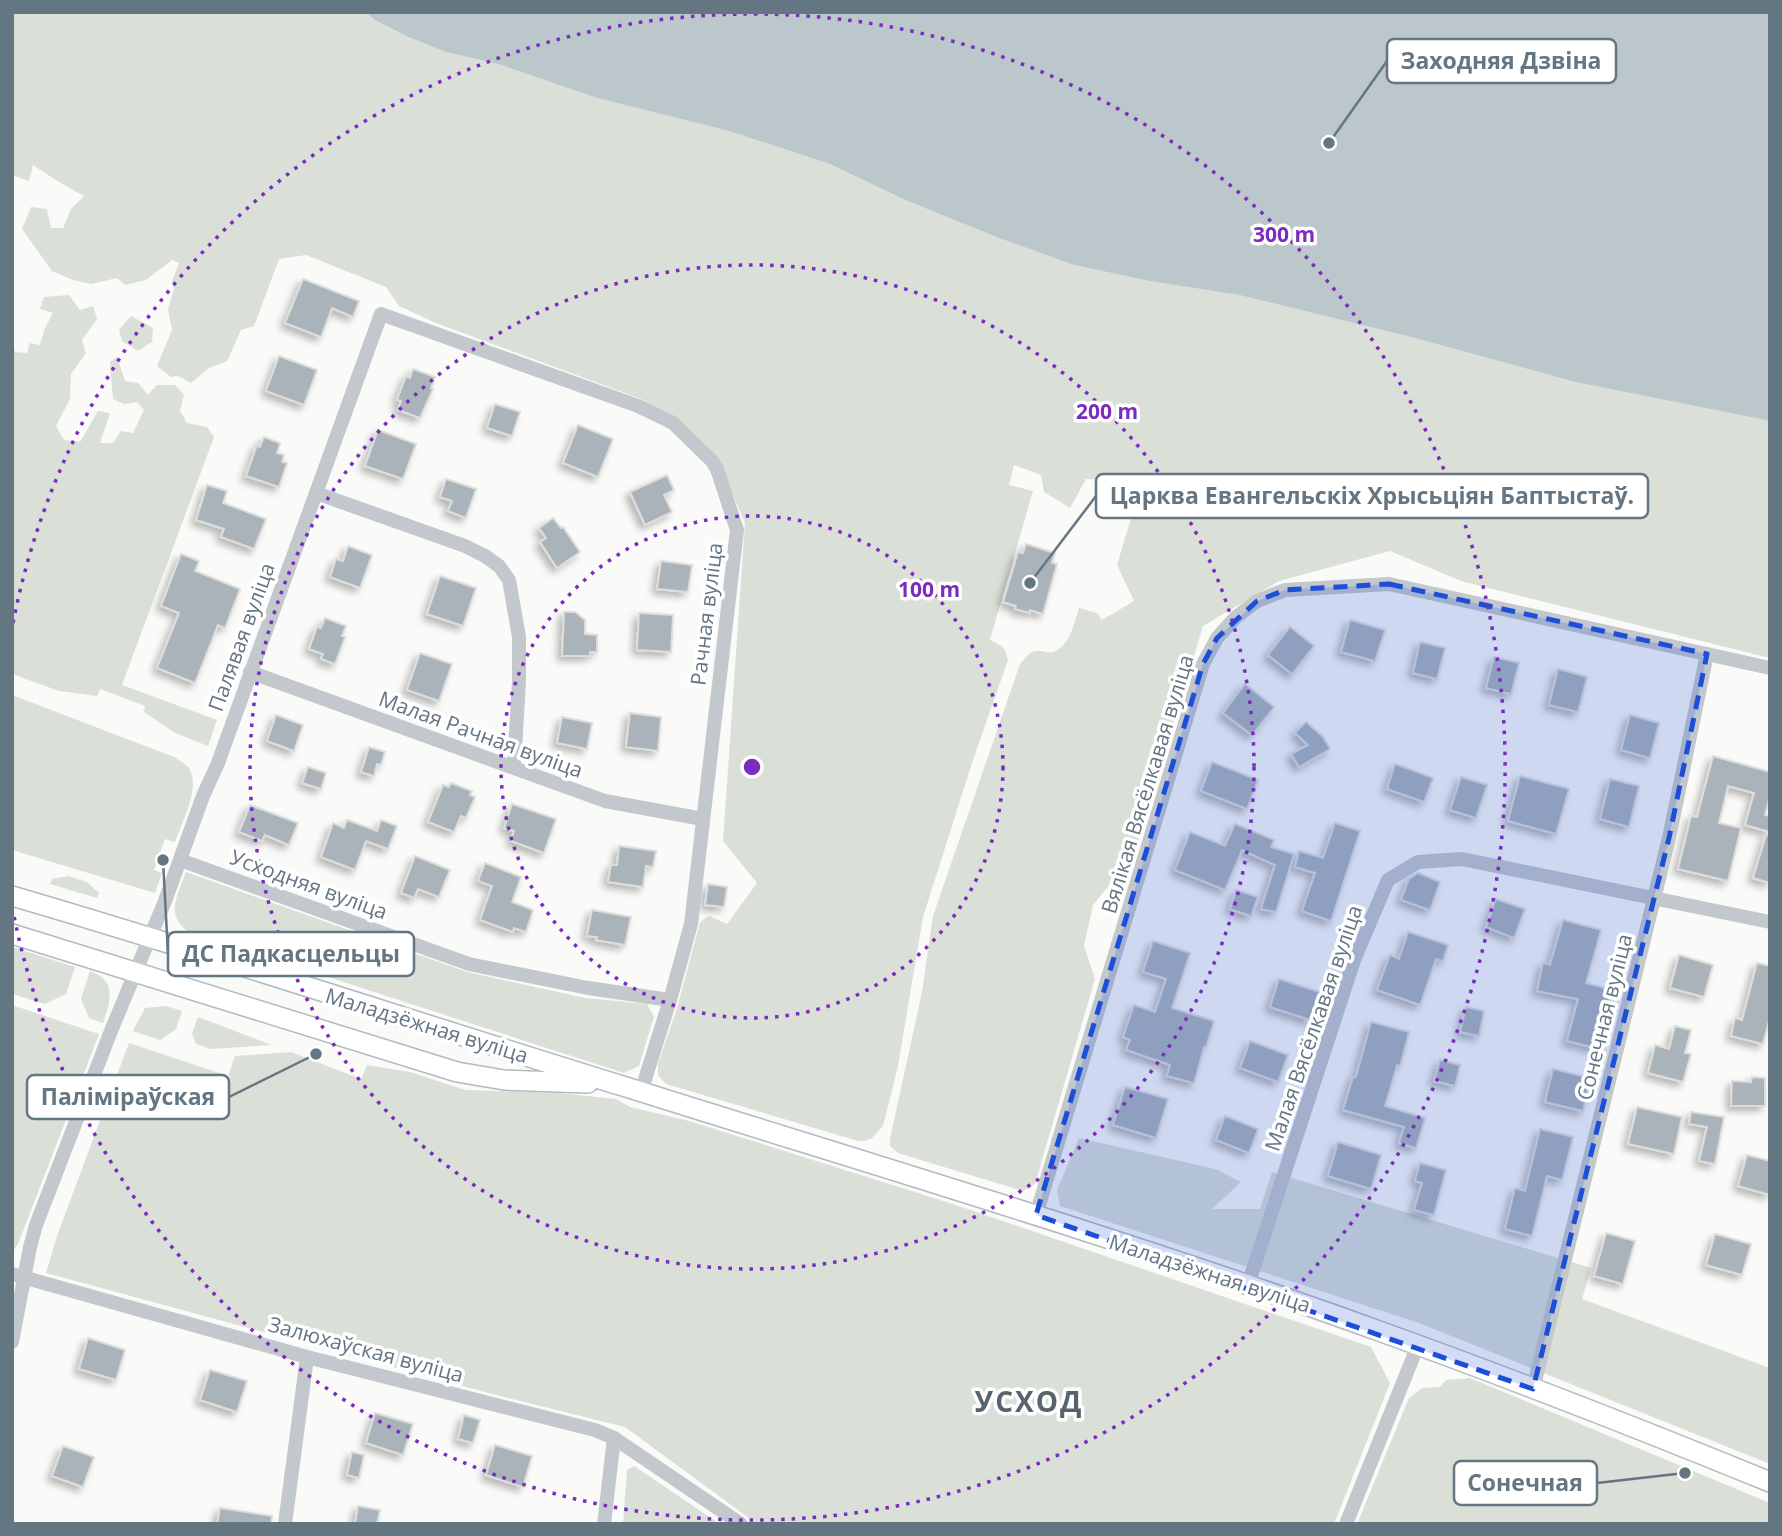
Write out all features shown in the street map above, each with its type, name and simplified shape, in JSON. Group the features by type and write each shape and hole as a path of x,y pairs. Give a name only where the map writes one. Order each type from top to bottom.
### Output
{"main road":[{"name":"Маладзёжная вуліца","path":"12,896 1036,1215 1248,1285 1532,1389 1770,1482"},
{"name":"Маладзёжная вуліца","path":"12,934 457,1072 504,1080 604,1084 641,1092"}],"street":[{"name":"Палявая вуліца","path":"12,1342 18,1275 111,1031 218,763 381,314"},
{"name":"Рачная вуліца","path":"381,314 638,405 673,423 717,469 737,530 691,924 641,1092"},
{"path":"316,493 465,546 499,566 509,580 519,637 514,767"},
{"name":"Вялікая Вясёлкавая вуліца","path":"1036,1215 1203,664 1217,638 1235,618 1257,601 1285,590 1389,584 1770,668"},
{"name":"Сонечная вуліца","path":"1532,1389 1669,838 1707,654"},
{"name":"Малая Рачная вуліца","path":"250,672 605,801 703,819"},
{"name":"Малая Вясёлкавая вуліца","path":"1248,1285 1354,960 1388,880 1418,862 1462,859 1770,922"},
{"name":"Усходняя вуліца","path":"180,860 469,964 588,988 670,1000"},
{"name":"Залюхаўская вуліца","path":"18,1275 307,1357 595,1430 614,1438 741,1524"},
{"path":"1346,1524 1418,1346"},
{"path":"285,1524 307,1357"},
{"path":"604,1524 614,1438"}],"highlighted area":[{"path":"1389,584 1707,654 1669,838 1533,1389 1036,1215 1203,664 1217,638 1257,601 1285,590"}],"shaded area":[{"path":"12,12 365,12 408,37 446,52 498,64 597,98 729,131 830,164 905,200 1074,265 1149,281 1239,295 1407,336 1575,382 1770,421 1770,658 1461,581 1390,551 1279,581 1203,626 1134,855 1093,905 1084,946 1095,979 1035,1184 1023,1191 898,1153 890,1146 922,992 933,916 1020,664 1032,652 1054,652 1059,649 1067,641 1079,608 1097,613 1102,620 1134,601 1117,565 1134,508 1131,482 1086,479 1070,508 1044,492 1041,475 1014,465 1009,485 1033,491 990,640 1002,647 1008,660 923,917 898,1066 883,1126 872,1138 858,1141 666,1084 658,1075 658,1064 678,1005 700,922 709,916 727,924 757,883 723,841 745,523 718,460 676,419 641,399 436,323 399,306 386,287 306,255 279,259 254,326 241,330 227,361 209,368 191,383 178,376 171,377 157,366 172,330 168,309 174,289 172,281 179,263 172,260 146,280 125,285 117,278 91,284 52,271 22,229 31,207 47,209 51,228 63,228 71,209 84,196 33,165 29,181 12,175"},
{"path":"365,12 1770,14 1770,421 1575,382 1407,336 1239,295 1149,281 1074,265 905,200 830,164 729,131 597,98 498,64 446,52 408,37"},
{"path":"69,295 80,310 93,306 97,319 82,340 86,353 71,374 70,399 56,426 64,440 80,442 98,411 110,413 100,443 113,443 121,431 133,433 144,410 137,402 124,404 113,399 110,362 117,357 125,381 138,383 148,395 157,385 175,385 184,395 180,411 187,423 207,427 214,437 122,685 217,720 208,746 175,733 144,712 145,706 100,689 97,696 59,691 15,675 12,671 12,340 15,352 27,353 30,343 40,345 53,313 40,309 44,297"},
{"path":"131,316 153,328 152,342 138,351 122,341 119,330"},
{"path":"12,695 174,757 188,767 192,775 192,793 175,842 165,839 154,870 162,873 155,893 12,850"},
{"path":"186,872 467,972 585,998 647,1004 654,1017 639,1066 624,1073 189,932 181,925 175,912 175,904"},
{"path":"68,876 87,882 99,893 97,898 50,884 52,879"},
{"path":"12,947 75,967 66,994 45,1004 12,994"},
{"path":"90,971 105,980 110,993 103,1023 89,1018 81,999"},
{"path":"12,1005 99,1034 18,1244 12,1253"},
{"path":"166,1006 182,1011 176,1029 160,1040 133,1031 145,1008"},
{"path":"198,1017 272,1045 211,1049 196,1044 192,1034"},
{"path":"129,1043 228,1076 235,1056 291,1052 361,1079 367,1065 410,1072 465,1090 559,1093 616,1099 630,1107 689,1121 953,1204 1371,1347 1390,1383 1334,1524 757,1524 625,1427 496,1395 46,1273 58,1233"},
{"path":"1079,1138 1215,1169 1241,1182 1212,1209 1260,1209 1272,1172 1591,1268 1582,1299 1770,1368 1770,1464 1419,1323 1060,1206 1057,1190"},
{"path":"1470,1378 1770,1503 1770,1524 1357,1524 1409,1398 1422,1388 1440,1387 1446,1380"},
{"path":"634,1466 720,1524 623,1524 627,1470"}],"building":[{"path":"303,279 359,301 353,317 332,308 321,337 285,323"},
{"path":"279,356 317,370 304,405 266,391"},
{"path":"413,369 435,377 431,388 433,389 420,418 398,410 401,401 397,400 406,376 410,378"},
{"path":"495,404 520,412 512,436 487,428"},
{"path":"578,425 613,439 598,477 563,463"},
{"path":"378,430 416,444 403,479 365,466"},
{"path":"264,437 280,443 277,453 284,455 282,462 287,463 279,487 246,476 257,445 260,447"},
{"path":"667,475 674,490 664,495 672,512 645,525 630,492"},
{"path":"446,479 476,489 466,518 448,511 452,501 440,497"},
{"path":"207,485 227,491 223,503 266,519 254,549 221,537 224,529 196,520"},
{"path":"553,518 563,527 580,552 557,568 540,542 546,538 539,528"},
{"path":"1026,544 1055,553 1052,563 1057,564 1043,614 1015,609 1016,606 1003,602 1018,552 1023,553"},
{"path":"348,546 372,555 360,588 330,577 336,559 343,561"},
{"path":"181,554 199,561 195,571 240,589 225,628 218,625 195,683 157,668 179,613 161,606"},
{"path":"661,561 692,565 688,592 657,589"},
{"path":"440,576 476,588 463,626 427,614"},
{"path":"564,612 575,612 585,620 585,634 597,635 597,652 590,652 590,656 562,656"},
{"path":"639,613 673,615 671,652 637,650"},
{"path":"325,618 346,626 335,664 321,659 323,654 309,649 317,627 321,628"},
{"path":"1350,620 1385,630 1375,661 1341,652"},
{"path":"1290,627 1314,646 1292,674 1268,655"},
{"path":"1420,642 1445,648 1437,679 1413,673"},
{"path":"420,653 452,664 439,701 407,690"},
{"path":"1494,657 1519,663 1511,694 1486,688"},
{"path":"1558,669 1587,677 1578,712 1549,705"},
{"path":"1245,684 1274,707 1252,735 1223,713"},
{"path":"630,713 661,717 658,751 626,747"},
{"path":"276,715 303,725 294,751 267,741"},
{"path":"1630,715 1659,723 1650,758 1621,750"},
{"path":"562,717 592,723 587,749 557,743"},
{"path":"1306,722 1323,737 1330,749 1299,767 1291,754 1308,745 1295,733"},
{"path":"369,747 385,752 381,765 377,764 374,776 361,772"},
{"path":"1713,756 1770,772 1770,796 1765,815 1770,816 1770,832 1745,825 1754,793 1728,786 1719,823 1741,828 1728,881 1678,869 1691,816 1697,817"},
{"path":"1212,762 1258,780 1247,809 1201,791"},
{"path":"1395,764 1433,778 1424,802 1387,789"},
{"path":"308,767 326,773 321,789 302,783"},
{"path":"1520,776 1569,789 1556,834 1508,821"},
{"path":"1461,777 1487,785 1476,818 1450,810"},
{"path":"1610,779 1639,786 1629,827 1600,819"},
{"path":"451,783 472,791 470,795 475,797 466,818 461,816 454,832 428,822 443,785 449,787"},
{"path":"512,804 556,819 544,853 511,841 514,831 504,828"},
{"path":"250,805 298,823 289,845 265,835 262,841 239,832"},
{"path":"347,820 377,831 381,820 397,826 388,849 366,841 355,870 321,857 333,823 344,828"},
{"path":"1335,823 1360,831 1331,921 1302,911 1315,873 1295,867 1299,851 1323,858"},
{"path":"1235,824 1274,840 1271,847 1294,854 1276,912 1261,909 1275,865 1242,850 1225,890 1175,870 1190,832 1225,846"},
{"path":"1766,835 1770,835 1770,883 1753,878"},
{"path":"619,846 656,851 653,867 646,866 643,887 608,882 611,865 617,865"},
{"path":"415,856 450,870 439,897 418,889 414,898 401,893"},
{"path":"485,863 521,877 512,902 533,910 526,932 514,928 513,932 480,920 492,886 478,881"},
{"path":"1418,873 1440,882 1430,910 1401,900 1409,879"},
{"path":"708,884 727,887 724,907 705,905"},
{"path":"1236,890 1258,897 1251,916 1230,909"},
{"path":"1496,899 1525,909 1514,938 1486,927"},
{"path":"592,910 631,917 625,945 587,936"},
{"path":"1563,920 1601,930 1586,983 1612,990 1606,1008 1610,1009 1600,1049 1567,1041 1578,999 1537,991 1543,963 1550,965"},
{"path":"1408,932 1448,945 1443,961 1436,959 1420,1005 1377,990 1390,955 1399,959"},
{"path":"1153,941 1190,953 1172,1008 1214,1021 1194,1083 1167,1076 1170,1065 1126,1050 1130,1040 1123,1037 1134,1005 1155,1012 1166,979 1143,972"},
{"path":"1679,955 1713,965 1704,997 1670,988"},
{"path":"1757,963 1770,966 1770,1017 1763,1044 1731,1036 1735,1018 1742,1020"},
{"path":"1279,979 1319,992 1310,1020 1270,1007"},
{"path":"1466,1007 1484,1011 1479,1036 1460,1032"},
{"path":"1371,1022 1409,1032 1385,1106 1425,1118 1416,1148 1399,1143 1404,1127 1343,1110 1353,1077 1356,1077"},
{"path":"1675,1026 1691,1030 1685,1053 1691,1054 1683,1082 1648,1073 1655,1045 1669,1049"},
{"path":"1250,1041 1288,1055 1278,1082 1240,1068"},
{"path":"1440,1060 1460,1065 1455,1086 1434,1081"},
{"path":"1553,1069 1590,1078 1583,1111 1545,1102"},
{"path":"1752,1077 1765,1078 1765,1106 1731,1106 1732,1081 1751,1082"},
{"path":"1125,1087 1168,1099 1156,1138 1113,1125"},
{"path":"1637,1107 1682,1117 1674,1154 1628,1144"},
{"path":"1691,1112 1724,1117 1715,1164 1699,1161 1707,1127 1689,1124"},
{"path":"1225,1116 1258,1129 1249,1153 1216,1140"},
{"path":"1540,1129 1573,1137 1562,1180 1547,1176 1532,1236 1505,1229 1515,1188 1525,1191"},
{"path":"1338,1142 1381,1155 1371,1189 1328,1176"},
{"path":"1747,1155 1770,1161 1770,1195 1738,1186"},
{"path":"1420,1163 1446,1170 1434,1215 1414,1210 1422,1183 1415,1181"},
{"path":"1606,1233 1635,1241 1623,1284 1594,1276"},
{"path":"1715,1234 1751,1244 1742,1275 1706,1265"},
{"path":"88,1338 125,1350 116,1380 79,1369"},
{"path":"210,1370 247,1381 237,1412 200,1400"},
{"path":"375,1413 413,1424 403,1455 366,1443"},
{"path":"464,1415 480,1420 473,1443 458,1439"},
{"path":"495,1445 532,1456 523,1487 486,1475"},
{"path":"63,1446 94,1457 83,1487 52,1476"},
{"path":"352,1452 364,1455 359,1478 347,1475"},
{"path":"358,1506 380,1510 377,1524 355,1524"},
{"path":"220,1508 272,1516 271,1524 217,1524"}],"place":[{"name":"Заходняя Дзвіна","path":"1329,143"},
{"name":"Царква Евангельскіх Хрысьціян Баптыстаў.","path":"1030,583"},
{"name":"ДС Падкасцельцы","path":"163,860"},
{"name":"Паліміраўская","path":"316,1054"},
{"name":"Сонечная","path":"1685,1473"}],"district":[{"name":"УСХОД","path":"1029,1401"}]}
